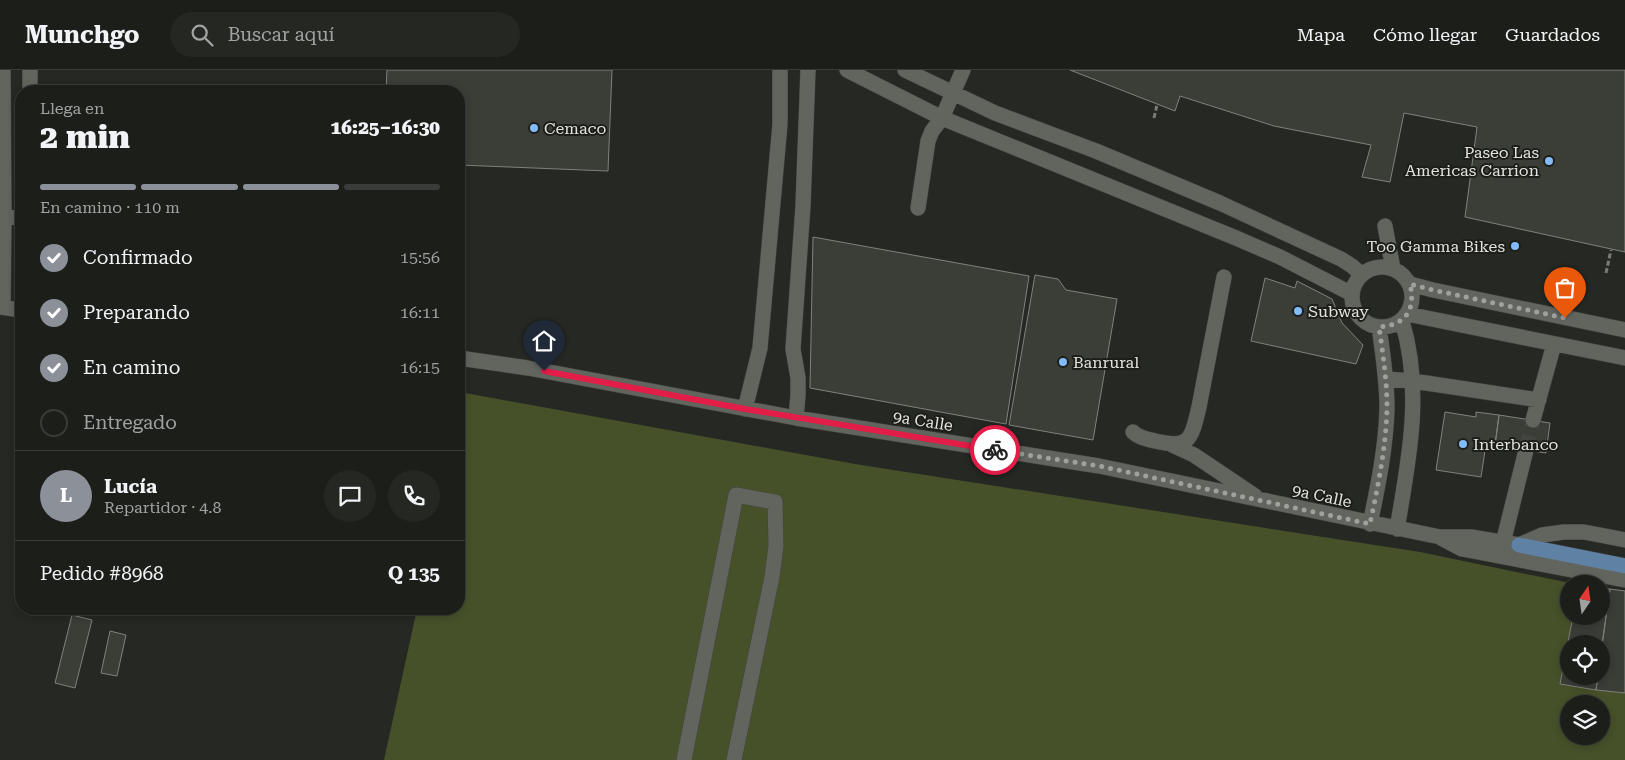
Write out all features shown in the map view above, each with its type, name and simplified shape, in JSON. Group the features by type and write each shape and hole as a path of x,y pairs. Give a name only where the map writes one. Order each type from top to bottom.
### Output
{"main road":[{"path":"1519,545 1625,566"}],"street":[{"path":"3,70 1,307 15,309"},
{"path":"30,70 30,85"},
{"path":"745,409 760,348 780,124 780,70"},
{"path":"796,418 798,378 793,349 803,206 808,70"},
{"path":"847,70 942,118 1108,184 1236,238 1280,257 1352,294"},
{"path":"905,70 995,113 1096,151 1220,203 1341,260 1352,266 1362,275"},
{"path":"918,208 928,141 954,94 963,70"},
{"path":"2,216 15,217"},
{"path":"1385,226 1393,269"},
{"path":"1376,268 1393,269 1410,284 1412,294 1411,305 1404,318 1391,326 1379,327 1370,325 1362,320 1352,303 1355,283 1362,275 1376,268"},
{"path":"1172,445 1178,445 1188,438 1195,424 1224,277"},
{"path":"1410,284 1625,330"},
{"path":"1404,318 1625,358"},
{"path":"1398,529 1411,440 1413,381 1404,318"},
{"path":"1370,524 1380,475 1387,409 1386,379 1379,327"},
{"path":"1534,420 1554,344"},
{"name":"9a Calle","path":"465,359 528,368 796,418 1099,466 1370,524 1440,537 1472,537 1519,545"},
{"path":"1386,379 1413,381 1539,400"},
{"path":"1133,432 1141,438 1172,445 1194,455 1263,501"},
{"path":"1502,543 1526,450"},
{"path":"684,760 736,494 775,502 776,546 772,577 734,760"},
{"path":"1519,545 1542,535 1564,532 1584,532 1625,540"},
{"name":"9a Calle","path":"1440,537 1462,549 1625,580"}],"path":[{"path":"1154,118 1157,105"},
{"path":"1606,273 1611,250"}],"green space":[{"path":"465,393 855,464 1420,552 1560,581 1560,625 1571,625 1569,635 1560,635 1560,685 1625,693 1625,760 384,760 416,615 465,615"}],"building":[{"name":"Cemaco","path":"387,70 612,70 608,171 465,165 465,85 386,85"},
{"name":"Paseo Las Americas Carrion","path":"1070,70 1625,70 1625,252 1465,217 1477,127 1404,113 1390,182 1362,177 1371,145 1274,126 1180,96 1175,111"},
{"path":"813,237 1029,276 1006,424 810,388"},
{"name":"Banrural","path":"1035,275 1058,279 1066,290 1117,299 1093,440 1009,425"},
{"name":"Subway","path":"1265,278 1295,288 1297,281 1332,299 1342,323 1363,345 1356,364 1251,341"},
{"name":"Interbanco","path":"1445,412 1476,417 1476,412 1499,415 1495,445 1486,444 1481,477 1436,470"},
{"name":"Interbanco","path":"1499,415 1550,423 1546,453 1495,445"},
{"path":"1610,589 1625,591 1625,693 1596,690 1597,685 1610,685 1610,635 1603,635 1605,625 1610,625"},
{"path":"72,615 92,620 75,688 55,683"},
{"path":"1571,625 1605,625 1603,635 1569,635"},
{"path":"110,631 126,635 117,676 101,673"},
{"path":"1566,685 1597,685 1596,690"}],"tunnel":[{"path":"1526,450 1533,420"}],"way so far":[{"path":"995,450 1099,466 1370,524 1380,475 1387,409 1385,367 1379,327 1391,326 1402,320 1407,314 1411,305 1412,294 1410,284 1565,318"}],"place":[{"name":"Cemaco","path":"534,128"},
{"name":"Paseo Las Americas Carrion","path":"1549,161"},
{"name":"Too Gamma Bikes","path":"1515,246"},
{"name":"Subway","path":"1298,311"},
{"name":"Banrural","path":"1063,362"},
{"name":"Interbanco","path":"1463,444"}],"route":[{"path":"544,371 745,409 995,450"}]}
